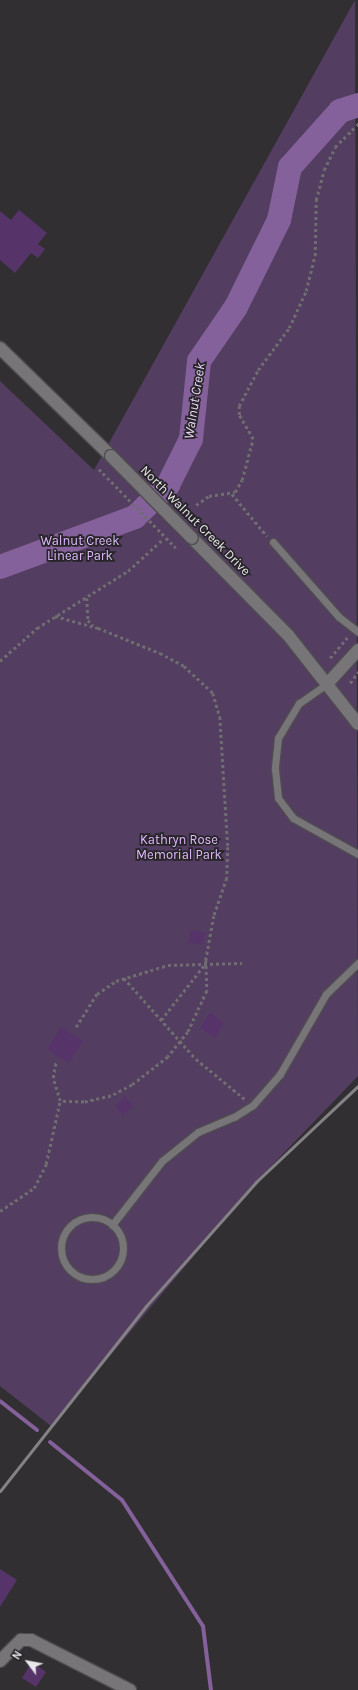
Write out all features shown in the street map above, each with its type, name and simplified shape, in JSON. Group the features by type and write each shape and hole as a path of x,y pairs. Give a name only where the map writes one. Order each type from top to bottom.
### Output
{"main road":[{"name":"North Walnut Creek Drive","path":"0,348 111,456 288,635 328,683 358,724"},
{"path":"328,683 358,650"},
{"path":"0,1661 4,1646 21,1640 42,1643 130,1690"}],"lane":[{"path":"273,542 338,617 356,630"},
{"path":"328,683 299,703 278,738 276,769 278,798 293,818 358,854"},
{"path":"112,1225 162,1161 198,1132 234,1118 252,1105 280,1074 326,994 358,963"},
{"path":"90,1217 112,1225 123,1246 116,1266 104,1276 88,1278 69,1269 61,1249 66,1231 72,1224 90,1217"}],"path":[{"path":"196,505 209,496 232,494 242,480 253,448 253,439 239,415 239,406 258,370 289,328 306,291 316,256 316,200 324,170 335,146 358,124"},
{"path":"99,469 176,548"},
{"path":"232,494 273,542"},
{"path":"0,661 55,616 87,598 128,571 162,540"},
{"path":"87,598 88,620 93,627"},
{"path":"55,616 93,627 184,666 213,693 220,717 228,847 227,878 214,916 206,964 207,991 202,1008 181,1041 162,1062 111,1096 84,1102 60,1101"},
{"path":"330,658 356,630"},
{"path":"350,683 358,672"},
{"path":"76,1027 97,994 124,978 168,965 242,963"},
{"path":"161,1020 206,964"},
{"path":"124,978 196,1059 252,1105"},
{"path":"0,1211 34,1188 41,1178 60,1101 53,1078 56,1061"}],"green space":[{"name":"Kathryn Rose Memorial Park","path":"355,0 358,1076 256,1182 51,1426 0,1386 0,381 94,470"}],"building":[{"path":"19,210 47,233 38,244 45,249 38,258 31,253 15,273 0,260 0,211 11,220"},
{"path":"191,930 205,933 202,945 188,942"},
{"path":"210,1013 224,1023 215,1038 200,1028"},
{"path":"61,1027 83,1041 69,1063 47,1049"},
{"path":"125,1096 133,1106 123,1115 115,1106"},
{"path":"0,1569 17,1580 0,1607"},
{"path":"32,1662 46,1672 36,1687 22,1678"}],"waterway":[{"name":"Walnut Creek","path":"0,567 135,517 168,485 191,439 199,361 236,307 279,220 290,167 340,111 358,105"},
{"path":"0,1401 37,1430"},
{"path":"50,1442 122,1500 203,1626 211,1690"}],"railway":[{"path":"0,1491 146,1306 256,1182 358,1086"}],"park label":[{"name":"Walnut Creek Linear Park","path":"80,550"}]}
